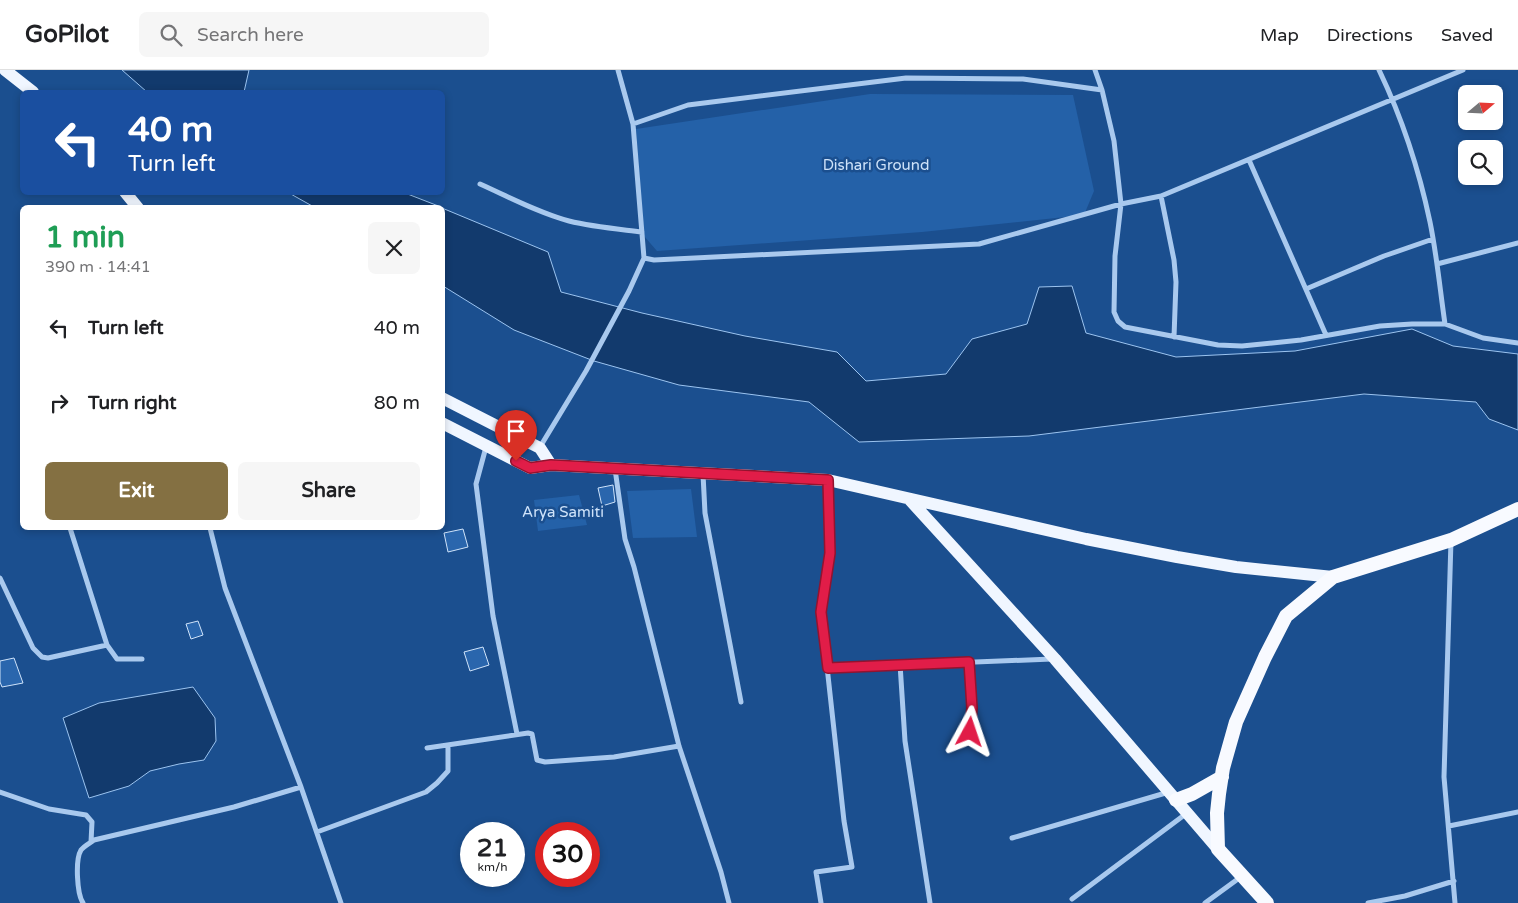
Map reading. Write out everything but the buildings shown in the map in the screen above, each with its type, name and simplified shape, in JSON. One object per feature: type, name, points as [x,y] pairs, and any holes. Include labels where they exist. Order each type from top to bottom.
[{"type":"highway","points":[[1267,903],[1218,849],[1217,813],[1222,777],[1236,722],[1265,657],[1286,616],[1333,577],[1451,540],[1518,509]]},
{"type":"highway","points":[[1173,796],[1192,794],[1222,777]]},
{"type":"main road","points":[[5,70],[30,90]]},
{"type":"main road","points":[[127,195],[136,205]]},
{"type":"main road","points":[[445,400],[540,448],[551,465]]},
{"type":"main road","points":[[445,425],[530,468],[551,465],[828,480],[1086,539],[1177,557],[1236,567],[1333,577]]},
{"type":"main road","points":[[909,499],[1055,658],[1218,849]]},
{"type":"street","points":[[540,448],[586,371],[629,291],[644,258],[633,124],[618,70]]},
{"type":"street","points":[[1096,70],[1114,141],[1120,204],[1114,256],[1114,312],[1118,321],[1125,327],[1218,345],[1242,346],[1380,326],[1445,324],[1483,338],[1518,343]]},
{"type":"street","points":[[1380,70],[1393,100],[1419,174],[1433,239],[1445,324]]},
{"type":"street","points":[[644,258],[654,260],[979,244],[1120,204],[1161,196],[1463,70]]},
{"type":"street","points":[[633,124],[688,105],[906,78],[1023,79],[1102,90]]},
{"type":"street","points":[[1249,160],[1326,335]]},
{"type":"street","points":[[480,184],[550,215],[569,221],[642,232]]},
{"type":"street","points":[[1161,196],[1174,260],[1176,282],[1174,337]]},
{"type":"street","points":[[1306,289],[1384,256],[1433,239]]},
{"type":"street","points":[[1437,264],[1518,243]]},
{"type":"street","points":[[486,447],[476,484],[493,616],[517,734]]},
{"type":"street","points":[[615,468],[625,539],[634,567],[679,746],[721,872],[729,903]]},
{"type":"street","points":[[702,472],[704,513],[741,702]]},
{"type":"street","points":[[821,903],[816,872],[852,867],[844,821],[821,612],[830,553],[828,480]]},
{"type":"street","points":[[71,530],[107,645],[117,659],[142,659]]},
{"type":"street","points":[[210,530],[225,588],[301,787],[341,903]]},
{"type":"street","points":[[1451,540],[1444,776],[1455,903]]},
{"type":"street","points":[[0,578],[33,648],[42,658],[107,645]]},
{"type":"street","points":[[828,668],[1055,658]]},
{"type":"street","points":[[969,662],[972,708],[970,732]]},
{"type":"street","points":[[900,664],[905,741],[930,903]]},
{"type":"street","points":[[427,748],[517,734],[532,734],[537,760],[540,762],[614,757],[679,746]]},
{"type":"street","points":[[317,832],[426,792],[438,783],[448,771],[448,745]]},
{"type":"street","points":[[83,903],[78,892],[78,863],[81,850],[91,842],[234,807],[301,787]]},
{"type":"street","points":[[0,792],[49,809],[86,815],[92,822],[91,842]]},
{"type":"street","points":[[1012,838],[1173,796]]},
{"type":"street","points":[[1072,899],[1187,812]]},
{"type":"street","points":[[1449,826],[1518,812]]},
{"type":"street","points":[[1205,903],[1243,876]]},
{"type":"street","points":[[1368,903],[1405,896],[1454,881]]},
{"type":"green space","name":"Dishari Ground","points":[[870,94],[1073,95],[1094,191],[1084,215],[922,232],[657,251],[644,236],[636,129]]},
{"type":"green space","points":[[691,489],[697,537],[633,538],[627,491]]},
{"type":"green space","name":"Arya Samiti","points":[[579,495],[587,525],[538,531],[534,500]]},
{"type":"shaded area","points":[[122,70],[249,70],[244,90],[145,90]]},
{"type":"shaded area","points":[[293,195],[410,195],[436,205],[310,205]]},
{"type":"shaded area","points":[[445,209],[548,252],[561,292],[642,313],[745,336],[837,352],[866,381],[946,374],[972,339],[1027,324],[1039,287],[1072,286],[1086,333],[1176,357],[1295,351],[1412,329],[1453,346],[1518,354],[1518,430],[1489,419],[1476,402],[1364,394],[1029,436],[859,442],[809,402],[679,385],[594,361],[514,330],[445,287]]},
{"type":"shaded area","points":[[193,687],[215,718],[216,741],[204,760],[150,771],[129,786],[89,798],[63,718],[99,703]]},
{"type":"route","points":[[516,461],[530,468],[551,465],[828,480],[830,553],[821,612],[828,668],[969,662],[972,708],[970,732]]}]
